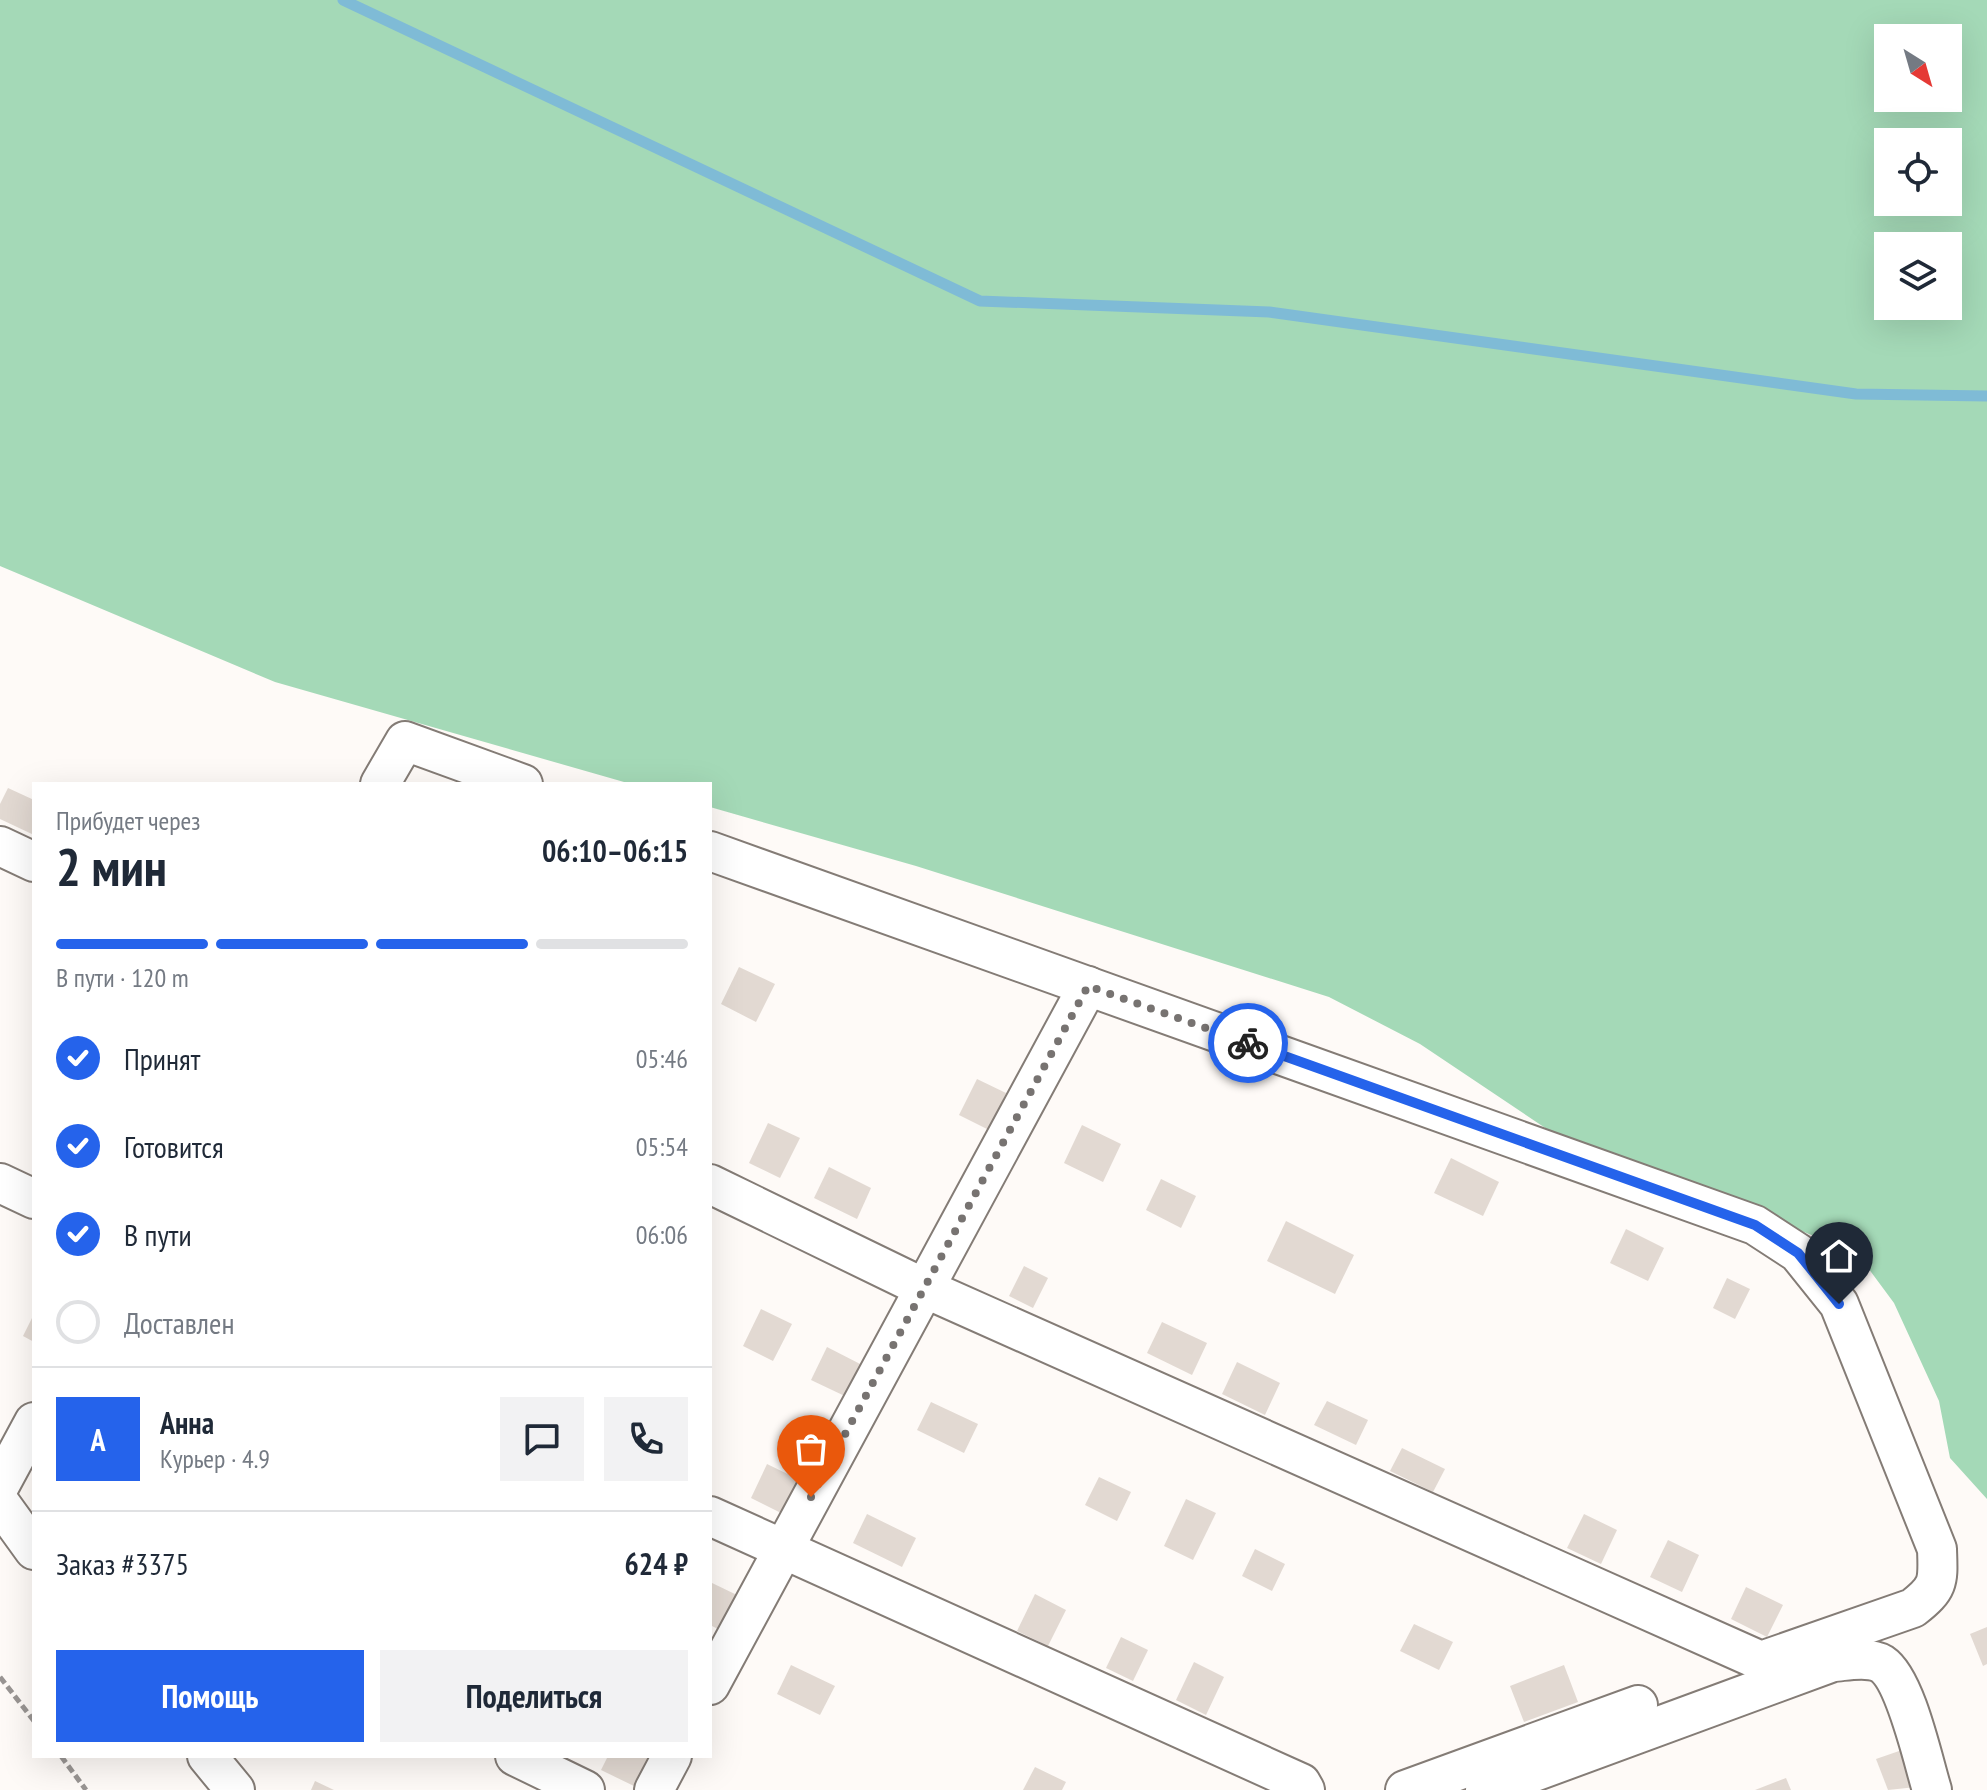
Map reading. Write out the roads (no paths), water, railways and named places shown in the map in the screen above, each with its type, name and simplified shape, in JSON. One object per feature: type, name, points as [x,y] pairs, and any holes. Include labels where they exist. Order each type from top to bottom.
[{"type":"lane","points":[[381,782],[405,741],[518,782]]},
{"type":"lane","points":[[0,846],[32,861]]},
{"type":"lane","points":[[712,852],[1755,1225],[1798,1253],[1839,1304],[1937,1549],[1938,1580],[1933,1592],[1913,1608],[1405,1790]]},
{"type":"lane","points":[[712,1681],[1088,986]]},
{"type":"lane","points":[[0,1183],[32,1198]]},
{"type":"lane","points":[[712,1185],[924,1288],[1761,1661]]},
{"type":"lane","points":[[0,1485],[32,1426]]},
{"type":"lane","points":[[0,1503],[32,1547]]},
{"type":"lane","points":[[712,1517],[1301,1783],[1305,1790]]},
{"type":"lane","points":[[1485,1790],[1833,1662],[1864,1660],[1882,1664],[1898,1685],[1932,1790]]},
{"type":"lane","points":[[209,1758],[235,1790]]},
{"type":"lane","points":[[519,1758],[585,1790]]},
{"type":"lane","points":[[654,1790],[671,1758]]},
{"type":"waterway","points":[[343,0],[980,301],[1269,312],[1856,394],[1987,396]]}]
